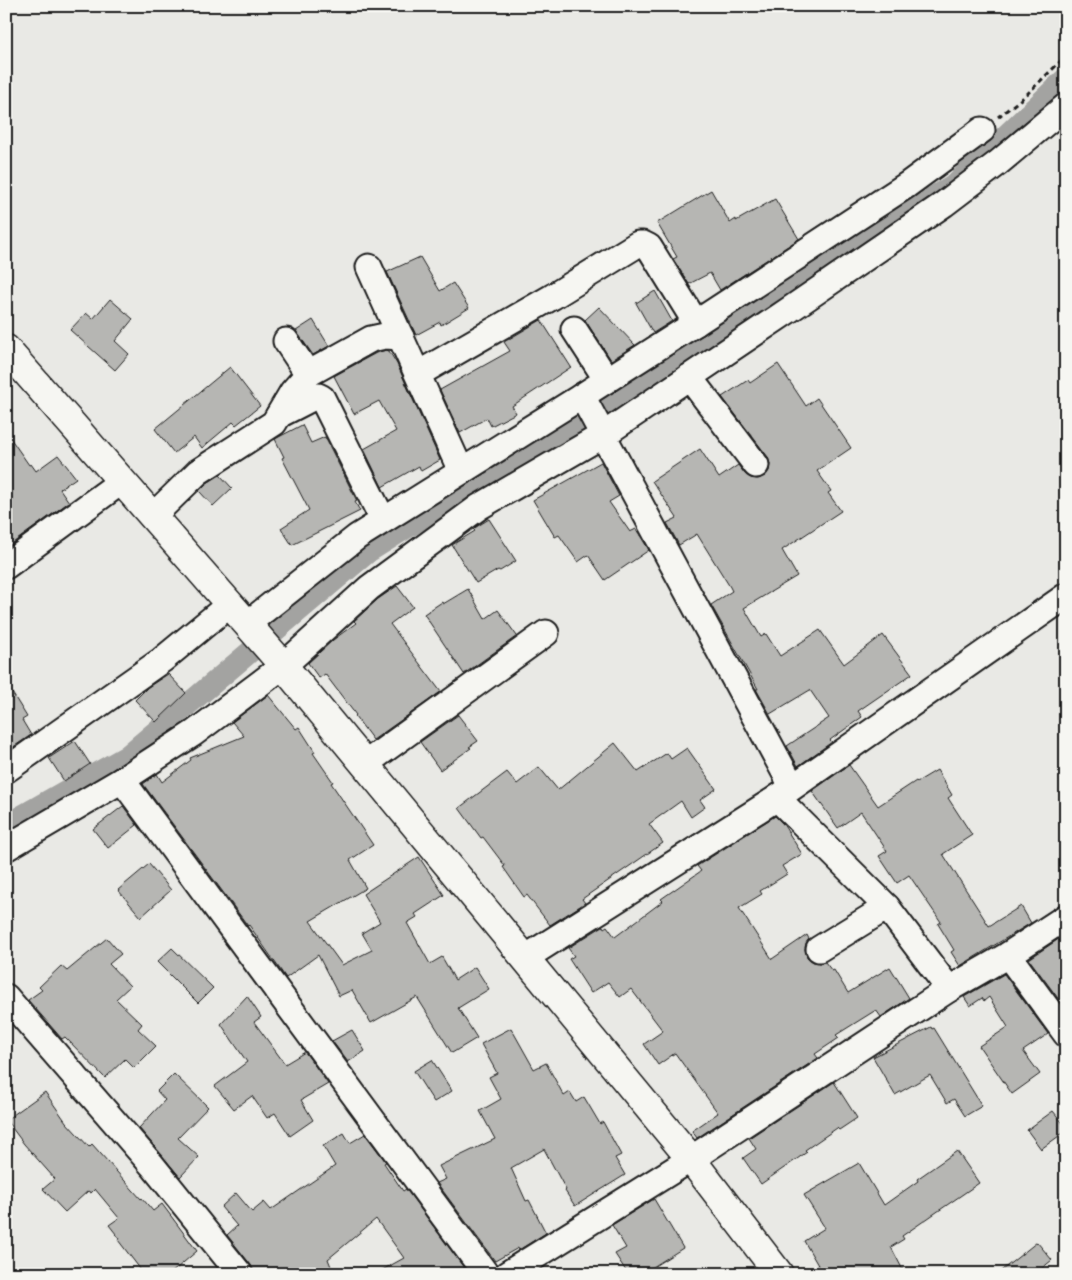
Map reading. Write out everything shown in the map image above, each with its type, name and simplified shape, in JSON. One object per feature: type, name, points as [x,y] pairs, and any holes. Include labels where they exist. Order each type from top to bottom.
[{"type":"street","points":[[6,848],[122,780],[194,733],[369,588],[479,507],[604,435],[944,204],[998,163],[1066,106]]},
{"type":"street","points":[[6,770],[162,660],[243,619],[382,520],[696,323],[908,185],[982,130]]},
{"type":"street","points":[[418,374],[552,297],[638,244],[649,247],[696,323]]},
{"type":"street","points":[[369,267],[462,471]]},
{"type":"street","points":[[574,329],[607,380]]},
{"type":"street","points":[[153,516],[198,472],[274,423],[293,391],[308,374],[372,338],[384,336],[401,337]]},
{"type":"street","points":[[286,341],[308,374]]},
{"type":"street","points":[[6,349],[280,662],[691,1159],[779,1274]]},
{"type":"street","points":[[689,377],[756,465]]},
{"type":"street","points":[[582,396],[604,435],[785,792],[887,907],[949,989]]},
{"type":"street","points":[[279,415],[314,397],[322,398],[382,520]]},
{"type":"street","points":[[6,566],[122,481]]},
{"type":"street","points":[[525,958],[785,792],[1066,596]]},
{"type":"street","points":[[365,764],[546,633]]},
{"type":"street","points":[[122,780],[486,1274]]},
{"type":"street","points":[[819,949],[887,907]]},
{"type":"street","points":[[507,1274],[691,1159],[949,989],[1008,955],[1066,917]]},
{"type":"street","points":[[1008,955],[1066,1034]]},
{"type":"street","points":[[6,997],[152,1165],[240,1274]]},
{"type":"path","points":[[982,130],[1025,96],[1066,56]]},
{"type":"building","points":[[711,190],[730,223],[775,199],[799,239],[720,290],[710,273],[689,284],[673,259],[677,257],[657,223]]},
{"type":"building","points":[[420,257],[440,291],[453,283],[469,308],[441,325],[440,322],[416,335],[387,272]]},
{"type":"building","points":[[655,291],[672,321],[653,333],[636,303]]},
{"type":"building","points":[[110,299],[133,319],[115,341],[129,354],[115,370],[70,330],[86,313],[93,319]]},
{"type":"building","points":[[599,307],[635,345],[611,360],[585,320]]},
{"type":"building","points":[[313,320],[329,346],[313,355],[296,331]]},
{"type":"building","points":[[541,320],[571,367],[512,406],[516,413],[491,426],[487,418],[460,433],[440,390],[510,351],[504,342]]},
{"type":"building","points":[[389,351],[397,364],[440,460],[421,471],[419,466],[382,487],[364,449],[396,431],[379,401],[354,414],[334,376],[376,353]]},
{"type":"building","points":[[778,364],[806,406],[817,398],[851,448],[817,471],[831,491],[828,493],[841,511],[782,550],[797,576],[744,608],[761,637],[766,634],[780,656],[820,630],[844,664],[883,635],[912,674],[858,711],[862,717],[830,740],[832,742],[798,766],[787,746],[829,718],[810,690],[770,714],[711,605],[732,591],[730,587],[697,534],[679,545],[667,523],[677,518],[652,481],[700,449],[719,478],[738,465],[751,478],[758,479],[765,476],[769,471],[768,457],[722,397],[748,380],[750,383]]},
{"type":"building","points":[[230,367],[260,406],[236,425],[233,422],[202,448],[194,437],[174,453],[155,429]]},
{"type":"building","points":[[302,425],[311,443],[325,437],[357,501],[355,502],[360,511],[292,545],[281,528],[309,510],[282,458],[284,457],[275,439]]},
{"type":"building","points":[[6,432],[29,465],[31,464],[36,471],[58,455],[76,478],[60,489],[69,502],[6,548]]},
{"type":"building","points":[[601,462],[619,496],[609,502],[630,532],[636,529],[649,550],[605,580],[588,555],[578,562],[559,535],[555,537],[533,500]]},
{"type":"building","points":[[220,475],[232,488],[213,506],[199,491],[207,483]]},
{"type":"building","points":[[489,519],[516,561],[476,583],[452,545],[475,531],[473,529]]},
{"type":"building","points":[[397,586],[413,607],[390,624],[441,692],[373,740],[325,674],[319,678],[308,663],[333,640],[356,623],[354,621],[378,599]]},
{"type":"building","points":[[468,589],[485,619],[498,610],[517,636],[464,674],[424,614],[442,602],[443,604]]},
{"type":"building","points":[[168,674],[186,693],[156,722],[135,700],[148,687]]},
{"type":"building","points":[[6,683],[27,717],[22,720],[31,735],[6,752]]},
{"type":"building","points":[[268,695],[296,729],[299,727],[315,752],[313,753],[333,782],[331,783],[373,845],[350,860],[366,888],[310,921],[342,965],[372,950],[362,933],[380,922],[363,894],[419,857],[444,895],[415,914],[417,917],[407,923],[430,964],[442,957],[455,980],[475,967],[489,989],[458,1008],[477,1038],[452,1053],[417,997],[371,1023],[352,990],[339,996],[318,955],[286,978],[249,925],[143,784],[157,774],[162,782],[191,760],[190,758],[244,736],[232,722]]},
{"type":"building","points":[[458,715],[478,741],[440,770],[420,742]]},
{"type":"building","points":[[75,741],[90,764],[64,781],[49,758]]},
{"type":"building","points":[[615,743],[638,772],[667,753],[671,759],[687,748],[716,789],[700,800],[705,807],[691,817],[681,801],[649,824],[663,843],[582,899],[585,903],[550,925],[527,895],[524,897],[503,867],[505,866],[459,808],[507,772],[517,784],[539,767],[558,790]]},
{"type":"building","points":[[849,765],[878,806],[916,781],[937,770],[952,795],[948,798],[972,835],[943,854],[989,926],[1021,906],[1031,923],[960,966],[951,952],[954,950],[938,924],[941,922],[909,875],[897,883],[879,856],[887,851],[861,812],[838,828],[812,791]]},
{"type":"building","points":[[123,806],[137,825],[108,848],[93,829]]},
{"type":"building","points":[[775,816],[783,824],[802,854],[782,866],[787,874],[760,891],[762,894],[739,908],[772,959],[807,935],[809,939],[805,949],[807,957],[813,962],[825,962],[832,971],[834,970],[848,993],[890,967],[909,998],[881,1017],[876,1010],[836,1035],[839,1038],[815,1054],[818,1058],[697,1138],[692,1131],[718,1113],[675,1053],[658,1065],[644,1044],[663,1031],[631,989],[620,997],[608,982],[591,993],[569,959],[574,956],[568,948],[603,926],[604,928],[607,926],[615,937],[663,901],[661,899],[701,871],[697,866]]},
{"type":"building","points":[[149,864],[171,890],[141,917],[118,890]]},
{"type":"building","points":[[1066,934],[1066,1009],[1029,959]]},
{"type":"building","points":[[107,938],[121,954],[109,964],[130,986],[116,999],[142,1024],[138,1029],[156,1046],[134,1068],[125,1059],[105,1078],[65,1037],[62,1039],[28,1000],[42,990],[39,987],[61,966],[67,971]]},
{"type":"building","points":[[172,948],[213,988],[198,1003],[157,962]]},
{"type":"building","points":[[1004,974],[1048,1034],[1023,1051],[1040,1074],[1012,1094],[979,1046],[1008,1027],[989,997],[984,1001],[982,998],[970,1006],[964,997]]},
{"type":"building","points":[[247,996],[261,1017],[254,1022],[285,1064],[305,1052],[328,1084],[301,1100],[313,1120],[290,1136],[275,1113],[267,1118],[252,1096],[234,1109],[215,1086],[247,1062],[221,1024]]},
{"type":"building","points":[[931,1027],[932,1029],[934,1028],[982,1106],[965,1116],[954,1099],[947,1103],[930,1075],[895,1095],[873,1057]]},
{"type":"building","points":[[511,1028],[534,1069],[546,1063],[564,1096],[570,1092],[576,1102],[584,1097],[600,1124],[603,1122],[621,1155],[615,1158],[625,1175],[575,1206],[565,1191],[544,1149],[511,1168],[526,1201],[529,1200],[546,1233],[519,1250],[518,1248],[495,1261],[437,1183],[446,1179],[439,1166],[495,1139],[480,1111],[501,1099],[489,1077],[497,1073],[481,1044]]},
{"type":"building","points":[[352,1030],[365,1051],[348,1062],[332,1041]]},
{"type":"building","points":[[432,1060],[452,1091],[434,1102],[414,1071]]},
{"type":"building","points":[[174,1074],[208,1107],[178,1138],[199,1157],[180,1177],[139,1128],[165,1100],[157,1091]]},
{"type":"building","points":[[834,1082],[857,1118],[839,1130],[837,1128],[805,1150],[807,1152],[761,1184],[743,1158],[756,1149],[749,1138]]},
{"type":"building","points":[[45,1092],[66,1122],[89,1147],[92,1144],[153,1211],[162,1204],[197,1251],[170,1274],[144,1274],[109,1225],[119,1218],[95,1189],[91,1193],[88,1191],[65,1212],[43,1189],[55,1179],[6,1120]]},
{"type":"building","points":[[1053,1111],[1066,1127],[1066,1131],[1041,1149],[1027,1130]]},
{"type":"building","points":[[344,1133],[350,1143],[365,1134],[386,1162],[384,1163],[403,1191],[406,1189],[465,1269],[459,1274],[375,1274],[404,1258],[376,1219],[328,1259],[334,1274],[254,1274],[251,1265],[227,1235],[237,1226],[221,1207],[236,1193],[252,1212],[264,1202],[271,1210],[335,1166],[323,1146]]},
{"type":"building","points":[[957,1151],[979,1183],[902,1236],[904,1239],[891,1247],[905,1274],[823,1274],[804,1241],[825,1228],[804,1195],[859,1163],[884,1205]]},
{"type":"building","points":[[654,1199],[683,1248],[642,1274],[628,1274],[615,1254],[626,1248],[612,1225]]},
{"type":"building","points":[[1037,1242],[1052,1260],[1035,1274],[997,1274]]},
{"type":"waterway","points":[[6,825],[127,756],[368,552],[956,183],[1066,78]]}]
